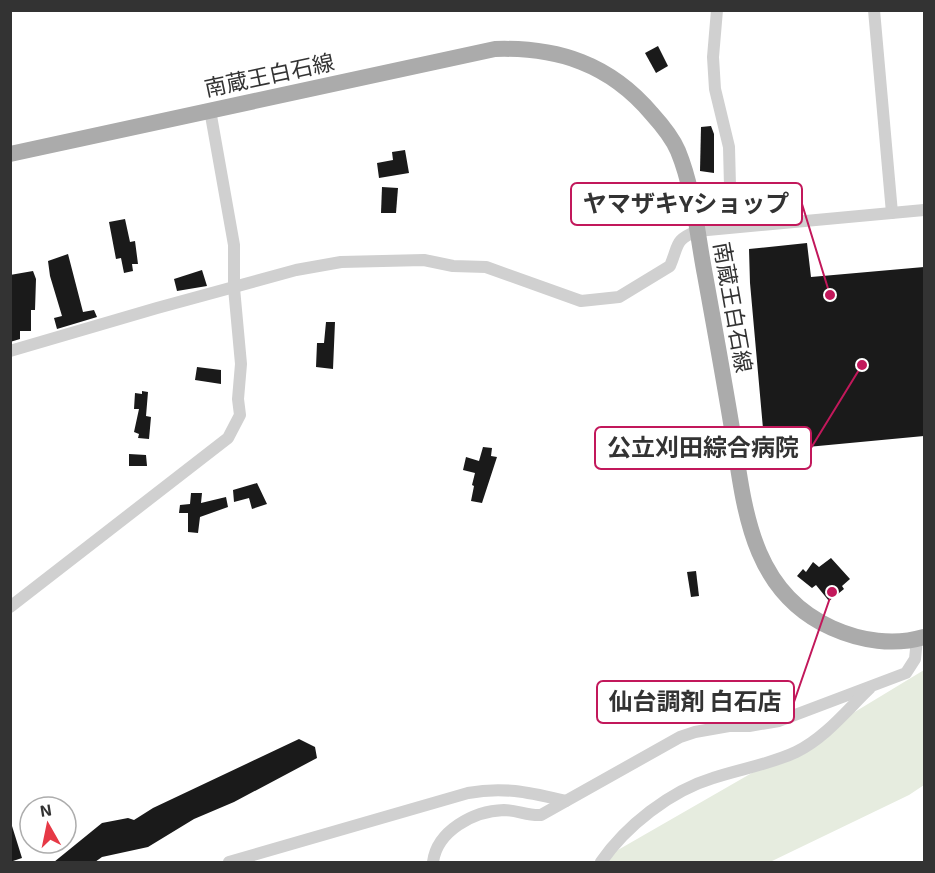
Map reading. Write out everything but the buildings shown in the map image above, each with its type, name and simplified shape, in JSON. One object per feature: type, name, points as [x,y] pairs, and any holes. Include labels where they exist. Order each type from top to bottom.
[{"type":"main road","name":"南蔵王白石線","points":[[10,154],[495,49],[531,49],[567,56],[591,66],[620,83],[647,107],[677,148],[685,170],[741,488],[751,533],[765,568],[794,604],[824,625],[853,636],[875,641],[900,642],[921,638]]},
{"type":"street","points":[[717,10],[713,57],[715,89],[729,147],[731,226]]},
{"type":"street","points":[[874,10],[892,213]]},
{"type":"street","points":[[10,607],[228,438],[240,415],[238,399],[241,364],[234,288],[234,244],[210,110]]},
{"type":"street","points":[[10,351],[296,270],[341,262],[424,260],[453,266],[486,267],[580,301],[619,297],[670,266],[676,246],[683,236],[697,231],[731,226],[924,210]]},
{"type":"street","points":[[433,862],[441,840],[464,822],[481,814],[504,810],[533,816],[541,815],[669,741],[706,729],[779,722],[906,673],[915,659],[921,638]]},
{"type":"street","points":[[601,862],[629,829],[681,791],[711,778],[781,758],[804,748],[822,735],[870,688]]},
{"type":"street","points":[[230,862],[468,793],[489,789],[522,792],[566,801]]},
{"type":"shaded area","points":[[924,670],[924,785],[909,795],[770,862],[597,862],[792,750]]},
{"type":"place","name":"ヤマザキYショップ","points":[[830,295]]},
{"type":"place","name":"公立刈田綜合病院","points":[[862,365]]},
{"type":"place","name":"仙台調剤 白石店","points":[[832,592]]}]
